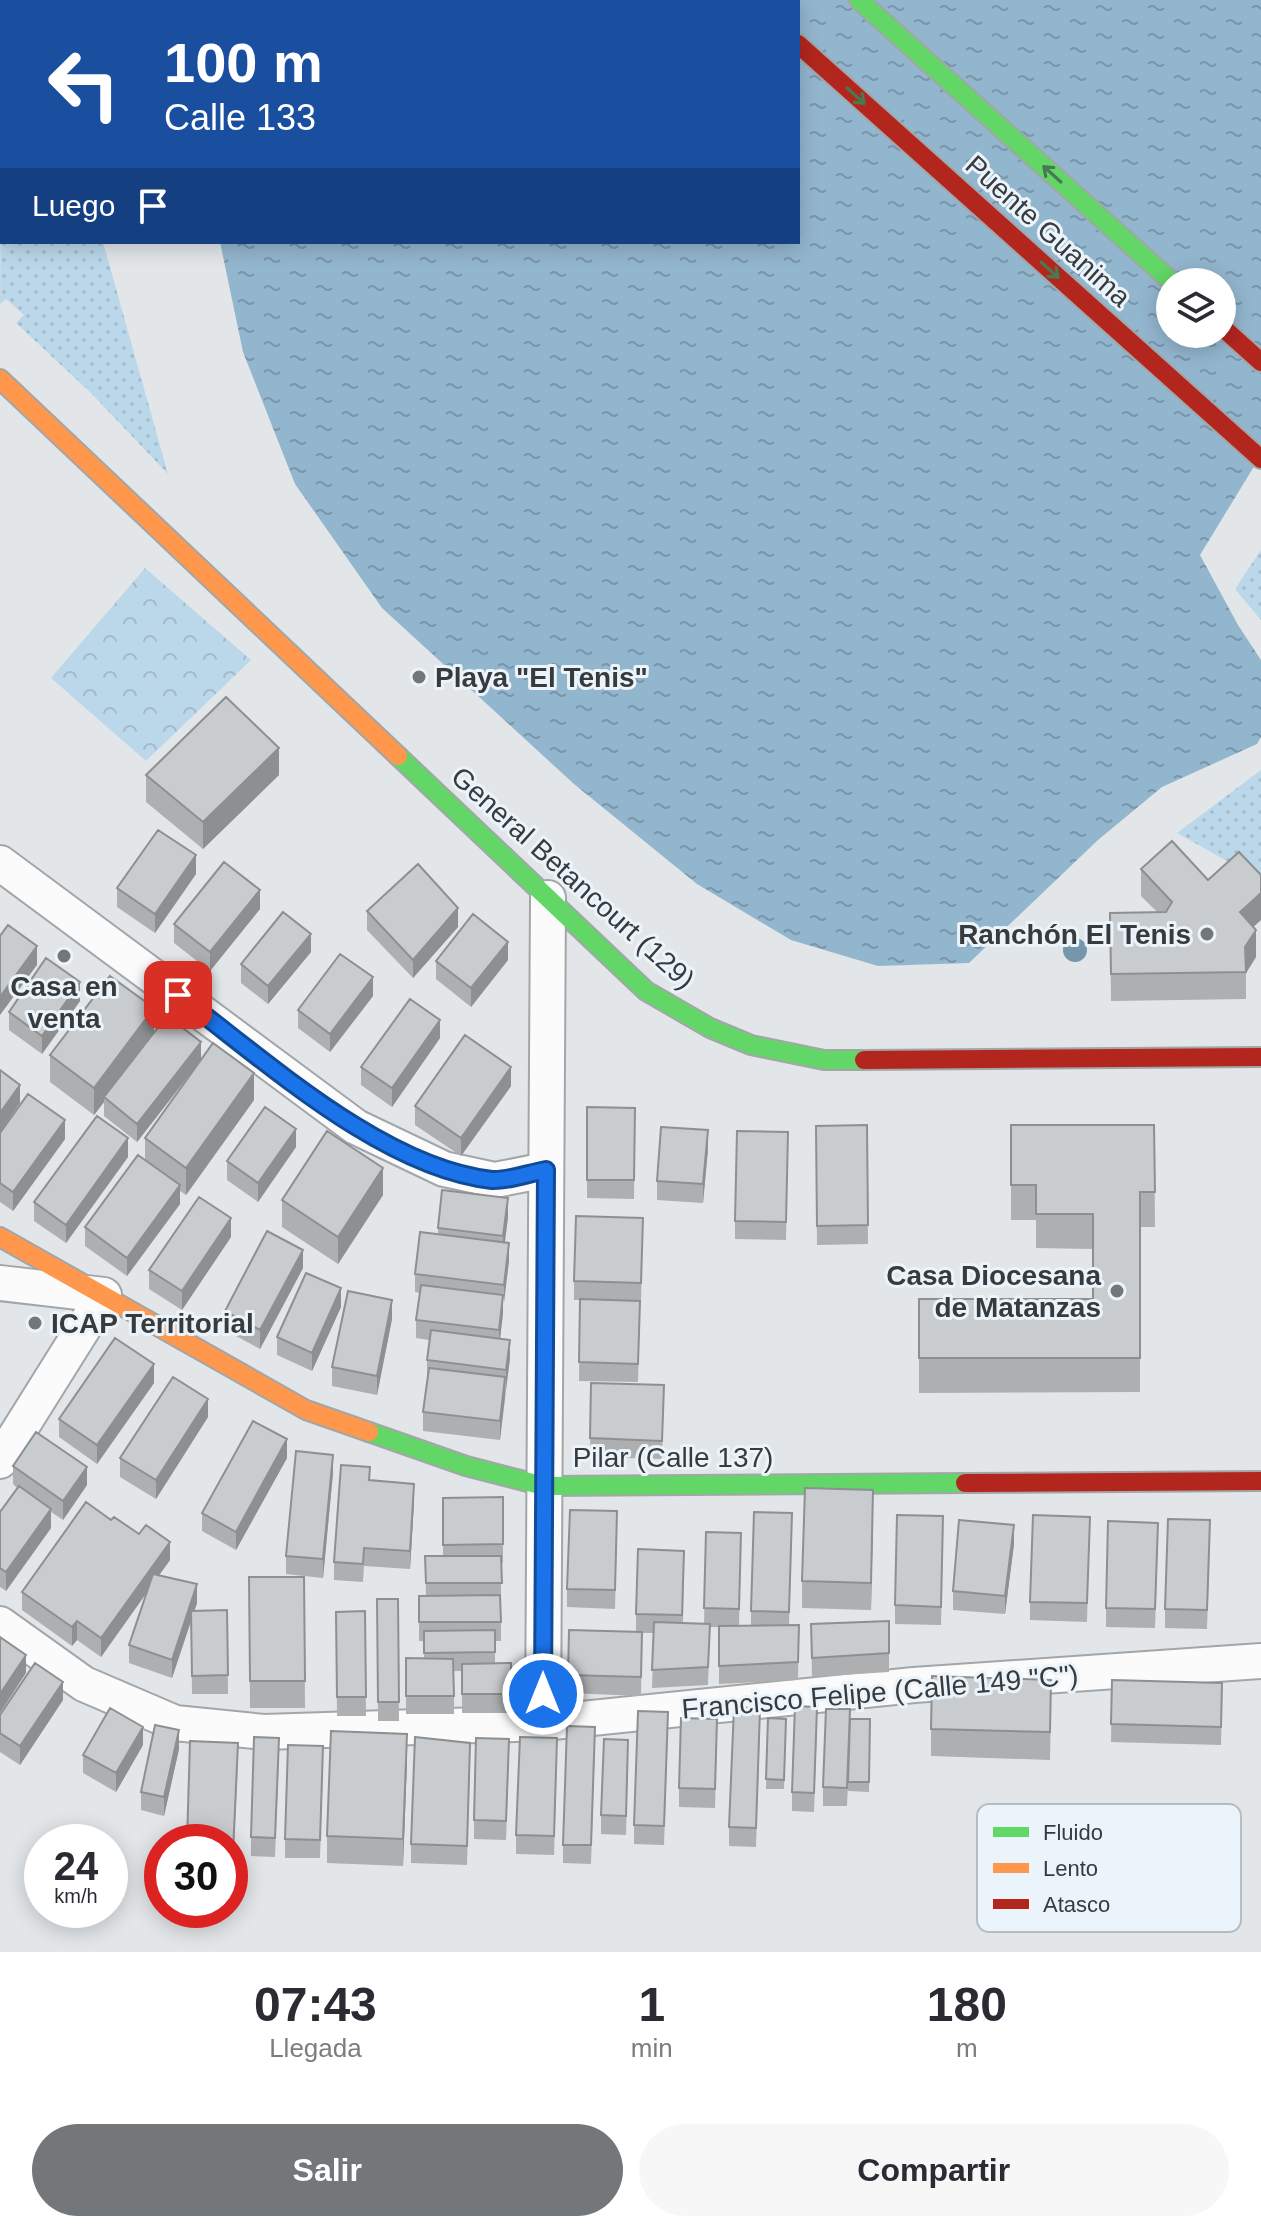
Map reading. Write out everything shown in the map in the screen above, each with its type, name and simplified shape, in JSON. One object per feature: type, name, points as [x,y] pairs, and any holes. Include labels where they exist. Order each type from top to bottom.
[{"type":"main road","name":"Puente Guanima","points":[[859,0],[1156,268]]},
{"type":"main road","name":"Puente Guanima","points":[[800,46],[1261,459]]},
{"type":"main road","points":[[1236,340],[1261,362]]},
{"type":"main road","name":"General Betancourt (129)","points":[[0,379],[646,991],[693,1022],[732,1041],[773,1054],[824,1060],[1261,1057]]},
{"type":"main road","name":"Pilar (Calle 137)","points":[[0,1237],[306,1410],[466,1466],[544,1486],[1261,1481]]},
{"type":"street","points":[[0,863],[356,1127],[444,1169],[495,1180],[546,1170]]},
{"type":"street","points":[[543,1723],[548,898]]},
{"type":"street","points":[[0,1283],[104,1295],[0,1461]]},
{"type":"street","name":"Francisco Felipe (Calle 149 \"C\")","points":[[0,1624],[84,1684],[175,1723],[264,1732],[543,1723],[914,1685],[1261,1661]]},
{"type":"green space","points":[[0,244],[104,244],[168,474],[91,393],[16,323],[24,315],[6,299],[0,304]]},
{"type":"green space","points":[[1261,550],[1261,620],[1235,589]]},
{"type":"green space","points":[[145,568],[251,660],[146,761],[51,678]]},
{"type":"green space","points":[[1261,770],[1261,880],[1177,833]]},
{"type":"water","points":[[800,0],[1261,0],[1261,455],[1200,555],[1261,660],[1261,737],[1257,744],[1162,787],[1098,840],[969,963],[878,966],[791,940],[697,884],[574,784],[382,608],[295,484],[243,352],[220,244],[800,244]]},
{"type":"building","points":[[226,697],[279,748],[203,822],[146,775]]},
{"type":"building","points":[[158,830],[196,855],[155,914],[117,888]]},
{"type":"building","name":"Ranchón El Tenis","points":[[1172,841],[1208,880],[1239,852],[1261,875],[1261,893],[1240,912],[1256,930],[1245,947],[1246,972],[1111,974],[1110,913],[1166,912],[1172,902],[1141,869]]},
{"type":"building","points":[[224,862],[260,890],[210,952],[174,924]]},
{"type":"building","points":[[418,864],[458,908],[413,960],[367,911]]},
{"type":"building","points":[[283,912],[311,934],[268,986],[241,964]]},
{"type":"building","points":[[473,914],[508,942],[471,988],[436,961]]},
{"type":"building","points":[[8,925],[37,946],[0,997],[0,936]]},
{"type":"building","points":[[340,954],[373,977],[330,1034],[298,1010]]},
{"type":"building","points":[[46,958],[80,982],[42,1036],[9,1012]]},
{"type":"building","points":[[110,976],[154,1008],[94,1088],[50,1055]]},
{"type":"building","points":[[410,999],[440,1020],[392,1088],[361,1067]]},
{"type":"building","points":[[167,1016],[201,1042],[137,1124],[104,1097]]},
{"type":"building","points":[[465,1035],[511,1067],[461,1138],[415,1106]]},
{"type":"building","points":[[213,1043],[254,1073],[186,1168],[145,1138]]},
{"type":"building","points":[[0,1070],[20,1085],[0,1113]]},
{"type":"building","points":[[28,1094],[65,1120],[13,1192],[0,1183],[0,1133]]},
{"type":"building","points":[[265,1107],[296,1129],[258,1183],[227,1161]]},
{"type":"building","points":[[587,1107],[635,1108],[634,1180],[587,1180]]},
{"type":"building","points":[[97,1116],[128,1138],[66,1225],[34,1202]]},
{"type":"building","points":[[867,1125],[868,1225],[817,1226],[816,1126]]},
{"type":"building","name":"Casa Diocesana de Matanzas","points":[[1011,1125],[1154,1125],[1155,1192],[1140,1192],[1140,1358],[919,1358],[919,1299],[1093,1299],[1093,1214],[1036,1214],[1036,1185],[1011,1185]]},
{"type":"building","points":[[661,1127],[708,1130],[703,1184],[657,1181]]},
{"type":"building","points":[[327,1131],[383,1168],[338,1237],[282,1200]]},
{"type":"building","points":[[737,1131],[788,1132],[786,1222],[735,1221]]},
{"type":"building","points":[[138,1155],[180,1185],[127,1258],[85,1227]]},
{"type":"building","points":[[442,1190],[508,1198],[503,1236],[438,1228]]},
{"type":"building","points":[[199,1197],[231,1218],[182,1291],[149,1270]]},
{"type":"building","points":[[576,1216],[643,1218],[641,1283],[574,1281]]},
{"type":"building","points":[[267,1231],[303,1250],[260,1330],[225,1311]]},
{"type":"building","points":[[420,1232],[509,1243],[504,1285],[415,1274]]},
{"type":"building","points":[[306,1273],[341,1288],[312,1353],[277,1337]]},
{"type":"building","points":[[421,1285],[503,1295],[499,1330],[416,1320]]},
{"type":"building","points":[[348,1291],[392,1300],[377,1376],[332,1367]]},
{"type":"building","points":[[580,1299],[640,1301],[638,1364],[579,1362]]},
{"type":"building","points":[[431,1330],[510,1340],[506,1370],[427,1360]]},
{"type":"building","points":[[115,1338],[154,1364],[97,1445],[59,1419]]},
{"type":"building","points":[[429,1368],[505,1377],[500,1421],[423,1412]]},
{"type":"building","points":[[173,1377],[208,1399],[156,1480],[120,1458]]},
{"type":"building","points":[[591,1383],[664,1385],[662,1441],[590,1438]]},
{"type":"building","points":[[253,1421],[287,1439],[236,1532],[202,1513]]},
{"type":"building","points":[[36,1432],[87,1467],[63,1501],[13,1466]]},
{"type":"building","points":[[296,1451],[333,1455],[323,1559],[286,1556]]},
{"type":"building","points":[[341,1465],[370,1467],[369,1480],[414,1484],[410,1551],[364,1548],[363,1564],[334,1562]]},
{"type":"building","points":[[19,1486],[51,1509],[6,1572],[0,1568],[0,1512]]},
{"type":"building","points":[[805,1488],[873,1490],[871,1583],[802,1581]]},
{"type":"building","points":[[503,1497],[503,1544],[443,1545],[443,1498]]},
{"type":"building","points":[[86,1502],[111,1520],[114,1517],[139,1534],[146,1525],[170,1542],[101,1638],[77,1621],[72,1627],[22,1592]]},
{"type":"building","points":[[570,1510],[617,1511],[615,1590],[567,1589]]},
{"type":"building","points":[[754,1512],[792,1513],[789,1612],[751,1611]]},
{"type":"building","points":[[897,1515],[943,1516],[941,1607],[895,1605]]},
{"type":"building","points":[[1033,1515],[1090,1517],[1087,1603],[1030,1602]]},
{"type":"building","points":[[1168,1519],[1210,1520],[1207,1610],[1165,1609]]},
{"type":"building","points":[[959,1520],[1014,1525],[1005,1596],[953,1591]]},
{"type":"building","points":[[1108,1521],[1158,1523],[1155,1609],[1106,1608]]},
{"type":"building","points":[[706,1532],[741,1533],[739,1609],[704,1608]]},
{"type":"building","points":[[638,1549],[684,1551],[682,1615],[636,1614]]},
{"type":"building","points":[[425,1556],[501,1556],[502,1583],[426,1583]]},
{"type":"building","points":[[153,1574],[197,1584],[172,1660],[129,1645]]},
{"type":"building","points":[[249,1577],[304,1577],[305,1681],[250,1681]]},
{"type":"building","points":[[500,1595],[501,1622],[419,1622],[419,1596]]},
{"type":"building","points":[[377,1599],[398,1599],[399,1702],[378,1702]]},
{"type":"building","points":[[227,1610],[228,1675],[192,1676],[191,1611]]},
{"type":"building","points":[[365,1611],[366,1697],[337,1697],[336,1612]]},
{"type":"building","points":[[889,1621],[889,1653],[812,1658],[811,1624]]},
{"type":"building","points":[[654,1622],[710,1624],[708,1667],[652,1670]]},
{"type":"building","points":[[799,1625],[798,1662],[719,1666],[719,1626]]},
{"type":"building","points":[[495,1630],[495,1652],[424,1653],[424,1631]]},
{"type":"building","points":[[569,1630],[642,1632],[641,1677],[568,1675]]},
{"type":"building","points":[[0,1637],[26,1655],[0,1694]]},
{"type":"building","points":[[406,1658],[453,1659],[454,1696],[406,1696]]},
{"type":"building","points":[[35,1663],[63,1682],[20,1746],[0,1733],[0,1715]]},
{"type":"building","points":[[511,1663],[511,1694],[462,1694],[462,1664]]},
{"type":"building","points":[[932,1676],[1051,1680],[1050,1732],[931,1729]]},
{"type":"building","points":[[1112,1680],[1222,1683],[1221,1727],[1111,1724]]},
{"type":"building","points":[[795,1706],[817,1707],[814,1793],[792,1792]]},
{"type":"building","points":[[734,1707],[760,1708],[756,1828],[729,1827]]},
{"type":"building","points":[[110,1708],[143,1727],[116,1773],[83,1755]]},
{"type":"building","points":[[826,1709],[850,1709],[847,1788],[823,1787]]},
{"type":"building","points":[[638,1711],[668,1712],[664,1826],[634,1825]]},
{"type":"building","points":[[681,1718],[717,1719],[715,1789],[679,1788]]},
{"type":"building","points":[[768,1718],[786,1719],[784,1780],[766,1779]]},
{"type":"building","points":[[850,1719],[870,1719],[869,1782],[848,1782]]},
{"type":"building","points":[[155,1725],[179,1730],[164,1797],[141,1792]]},
{"type":"building","points":[[567,1726],[595,1727],[591,1845],[563,1845]]},
{"type":"building","points":[[331,1731],[407,1734],[403,1839],[327,1836]]},
{"type":"building","points":[[254,1737],[279,1738],[275,1838],[251,1837]]},
{"type":"building","points":[[415,1737],[470,1743],[467,1846],[411,1844]]},
{"type":"building","points":[[520,1737],[557,1738],[554,1836],[516,1835]]},
{"type":"building","points":[[476,1738],[509,1739],[506,1821],[474,1820]]},
{"type":"building","points":[[604,1739],[628,1740],[626,1816],[601,1815]]},
{"type":"building","points":[[190,1741],[238,1743],[234,1824],[188,1824]]},
{"type":"building","points":[[288,1745],[323,1746],[320,1840],[285,1839]]},
{"type":"traffic: fast","points":[[859,0],[1156,268]]},
{"type":"traffic: fast","points":[[398,756],[646,991],[710,1028],[751,1045],[824,1060],[864,1060]]},
{"type":"traffic: fast","points":[[369,1432],[466,1466],[544,1486],[965,1483]]},
{"type":"traffic: slow","points":[[0,379],[398,756]]},
{"type":"traffic: slow","points":[[0,1237],[306,1410],[369,1432]]},
{"type":"traffic: jam","points":[[800,46],[1261,459]]},
{"type":"traffic: jam","points":[[1236,340],[1261,362]]},
{"type":"traffic: jam","points":[[864,1060],[1261,1057]]},
{"type":"traffic: jam","points":[[965,1483],[1261,1481]]},
{"type":"place","name":"Playa \"El Tenis\"","points":[[419,677]]},
{"type":"place","name":"Ranchón El Tenis","points":[[1207,934]]},
{"type":"place","name":"Casa en venta","points":[[64,956]]},
{"type":"place","name":"Casa Diocesana de Matanzas","points":[[1117,1291]]},
{"type":"place","name":"ICAP Territorial","points":[[35,1323]]},
{"type":"route","points":[[178,995],[356,1127],[444,1169],[495,1180],[546,1170],[543,1694]]}]
